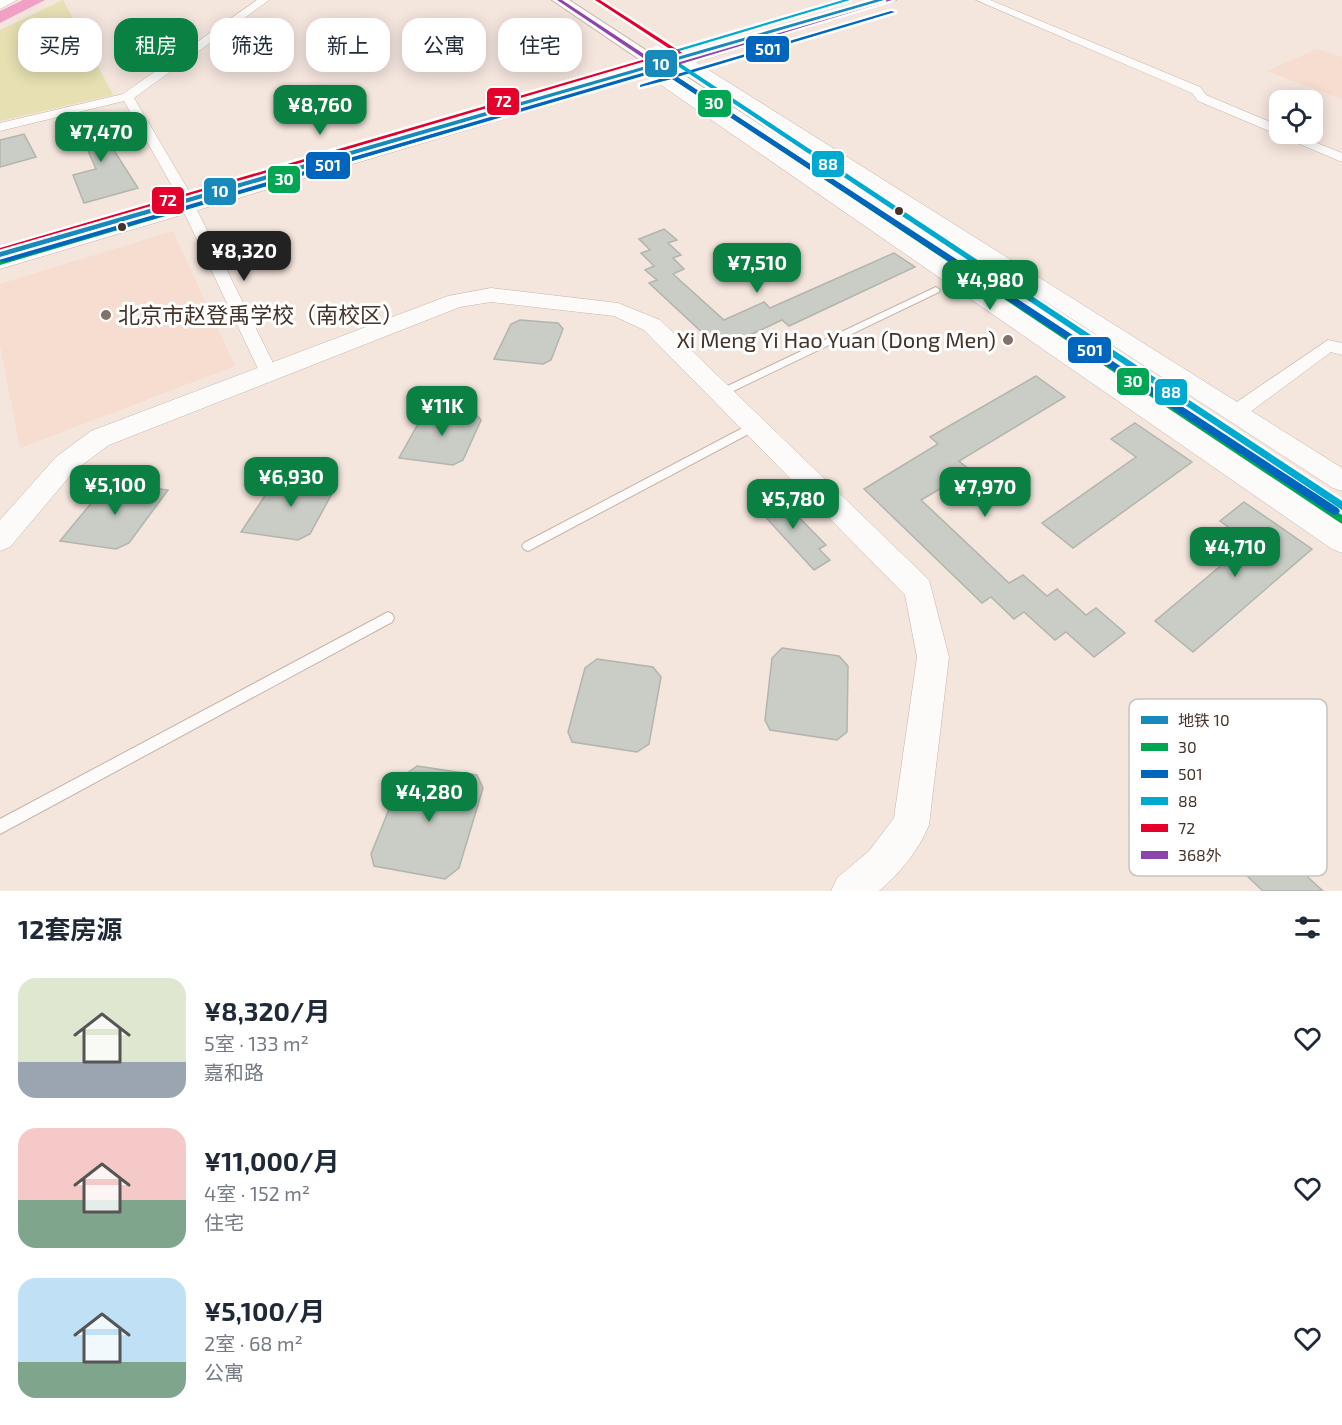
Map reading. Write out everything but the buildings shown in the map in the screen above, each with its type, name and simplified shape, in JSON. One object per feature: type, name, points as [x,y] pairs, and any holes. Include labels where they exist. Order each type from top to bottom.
[{"type":"main road","points":[[559,0],[664,63],[1342,501]]},
{"type":"main road","points":[[575,0],[664,63],[1342,520]]},
{"type":"street","points":[[0,5],[10,0]]},
{"type":"street","points":[[0,128],[128,97],[264,0]]},
{"type":"street","points":[[664,63],[850,0]]},
{"type":"street","points":[[0,248],[185,200],[890,0]]},
{"type":"street","points":[[981,0],[1196,90],[1202,98],[1269,127]]},
{"type":"street","points":[[664,63],[1342,481]]},
{"type":"street","points":[[664,63],[1342,541]]},
{"type":"street","points":[[128,97],[185,200],[269,373]]},
{"type":"street","points":[[1308,144],[1342,158]]},
{"type":"street","points":[[0,263],[185,200]]},
{"type":"street","points":[[0,538],[65,464],[100,438],[456,301],[491,295],[618,310],[652,325],[919,589],[933,657],[911,825],[882,864],[850,891]]},
{"type":"street","points":[[1235,414],[1328,346],[1342,349]]},
{"type":"lane","points":[[721,393],[936,290]]},
{"type":"lane","points":[[528,546],[754,425]]},
{"type":"lane","points":[[0,826],[388,618]]},
{"type":"shaded area","points":[[63,0],[72,18],[25,18]]},
{"type":"shaded area","points":[[18,21],[18,72],[101,72],[113,95],[0,121],[0,30]]},
{"type":"shaded area","points":[[1317,49],[1342,57],[1342,99],[1323,90],[1267,71]]},
{"type":"shaded area","name":"北京市赵登禹学校（南校区）","points":[[173,231],[235,366],[20,448],[0,346],[0,284]]},
{"type":"waterway","points":[[0,18],[36,0]]},
{"type":"metro line","name":"10","points":[[0,255],[881,0]]},
{"type":"transit line","name":"368外","points":[[559,0],[661,68],[890,0]]},
{"type":"transit line","name":"72","points":[[597,0],[681,54]]},
{"type":"transit line","name":"88","points":[[671,52],[848,0]]},
{"type":"transit line","name":"501","points":[[642,86],[893,12]]},
{"type":"transit line","name":"88","points":[[657,50],[1342,506]]},
{"type":"transit line","name":"72","points":[[0,250],[671,52]]},
{"type":"transit line","name":"30","points":[[0,263],[661,68],[1342,520]]},
{"type":"transit line","name":"501","points":[[3,260],[661,69],[1335,511]]},
{"type":"place","name":"北京市赵登禹学校（南校区）","points":[[106,315]]},
{"type":"place","name":"Xi Meng Yi Hao Yuan (Dong Men)","points":[[1008,340]]}]
